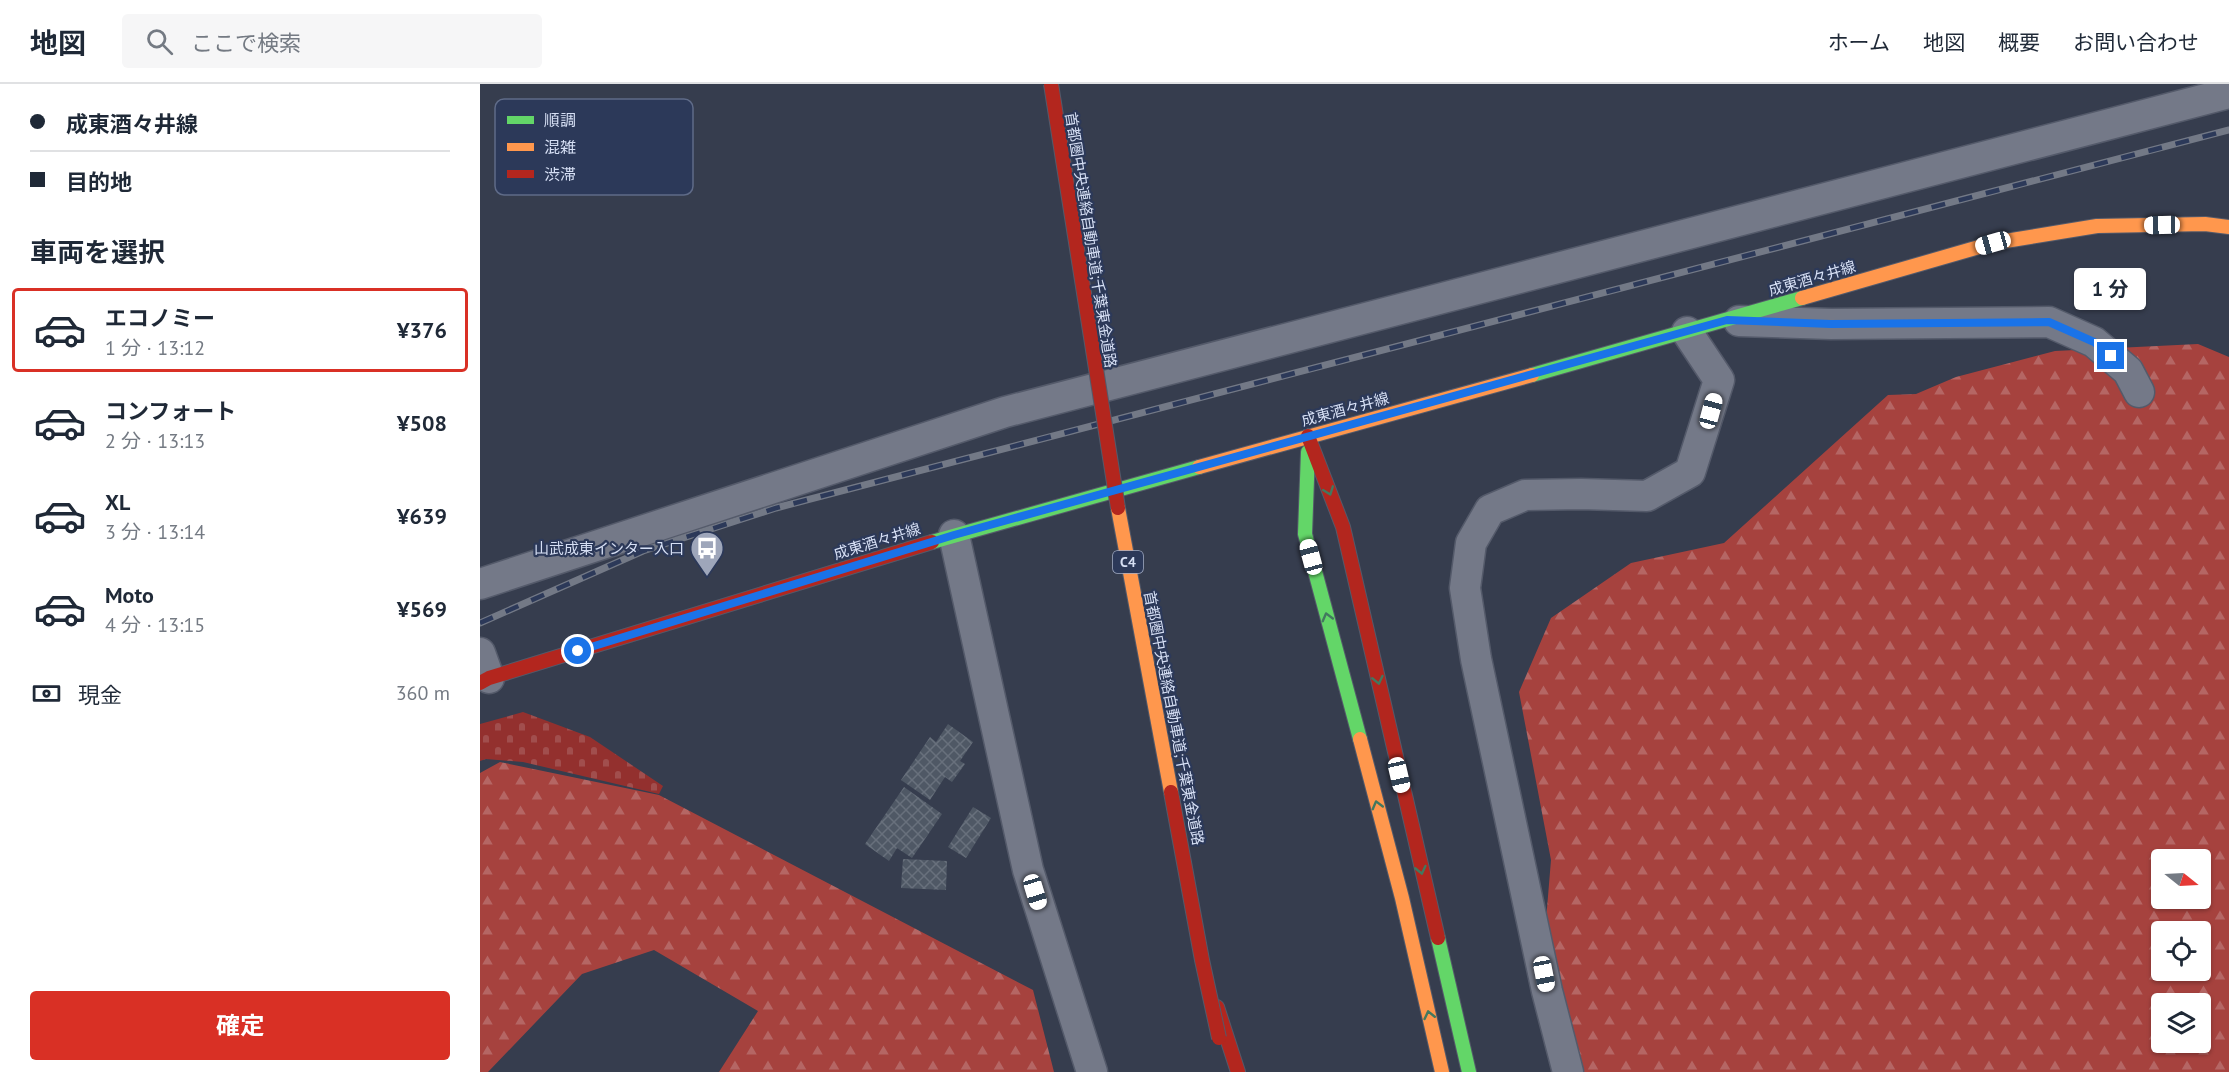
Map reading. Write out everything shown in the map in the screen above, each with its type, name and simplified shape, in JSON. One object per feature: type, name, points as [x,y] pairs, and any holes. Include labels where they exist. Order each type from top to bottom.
[{"type":"main road","name":"首都圏中央連絡自動車道;千葉東金道路","points":[[1051,84],[1108,457],[1202,960],[1223,1037],[1228,1072]]},
{"type":"main road","name":"成東酒々井線","points":[[483,672],[954,535],[1687,332],[1993,243],[2097,226],[2205,224],[2229,227]]},
{"type":"main road","points":[[1308,436],[1305,534],[1402,898],[1442,1072]]},
{"type":"main road","points":[[1308,436],[1343,528],[1469,1072]]},
{"type":"main road","points":[[1223,1037],[1238,1072]]},
{"type":"street","points":[[480,584],[1005,412],[2229,93]]},
{"type":"street","points":[[1727,320],[1831,324],[2049,322],[2094,342],[2128,371],[2139,392]]},
{"type":"street","points":[[1568,1072],[1547,991],[1476,659],[1465,588],[1471,543],[1490,510],[1525,495],[1647,496],[1690,472],[1719,380],[1687,332]]},
{"type":"street","points":[[954,535],[1028,870],[1092,1072]]},
{"type":"green space","points":[[2198,344],[2229,357],[2229,1072],[1582,1072],[1542,969],[1551,860],[1519,692],[1551,618],[1631,563],[1724,543],[1888,395],[1916,394],[1956,377],[2055,351]]},
{"type":"green space","points":[[523,712],[590,737],[663,786],[659,794],[523,762],[486,759],[480,761],[480,724]]},
{"type":"green space","points":[[500,762],[659,795],[1033,990],[1054,1072],[719,1072],[758,1011],[654,950],[582,974],[488,1072],[480,1072],[480,773]]},
{"type":"building","points":[[948,724],[973,742],[960,761],[965,764],[952,782],[945,777],[930,800],[901,780],[930,737],[936,742]]},
{"type":"building","points":[[904,787],[942,814],[912,858],[897,848],[889,861],[865,844]]},
{"type":"building","points":[[973,807],[991,818],[966,858],[948,847]]},
{"type":"building","points":[[903,859],[947,861],[946,890],[901,888]]},
{"type":"railway","points":[[480,623],[643,551],[776,508],[2229,130]]},
{"type":"traffic: fast","points":[[1532,375],[1802,298]]},
{"type":"traffic: fast","points":[[1308,452],[1305,534],[1360,739]]},
{"type":"traffic: fast","points":[[932,542],[1199,467]]},
{"type":"traffic: fast","points":[[1438,938],[1469,1072]]},
{"type":"traffic: slow","points":[[1802,298],[1993,243],[2097,226],[2205,224],[2229,227]]},
{"type":"traffic: slow","points":[[1199,467],[1532,375]]},
{"type":"traffic: slow","points":[[1118,508],[1171,792]]},
{"type":"traffic: slow","points":[[1360,739],[1402,898],[1442,1072]]},
{"type":"traffic: jam","points":[[1051,84],[1118,508]]},
{"type":"traffic: jam","points":[[1308,436],[1343,527],[1438,938]]},
{"type":"traffic: jam","points":[[480,683],[489,678],[932,542]]},
{"type":"traffic: jam","points":[[1171,792],[1219,1038]]},
{"type":"traffic: jam","points":[[1217,1007],[1238,1072]]},
{"type":"place","name":"山武成東インター入口","points":[[707,577]]},
{"type":"route","points":[[578,651],[954,535],[1727,320],[1831,324],[2049,322],[2094,342],[2111,356]]}]
